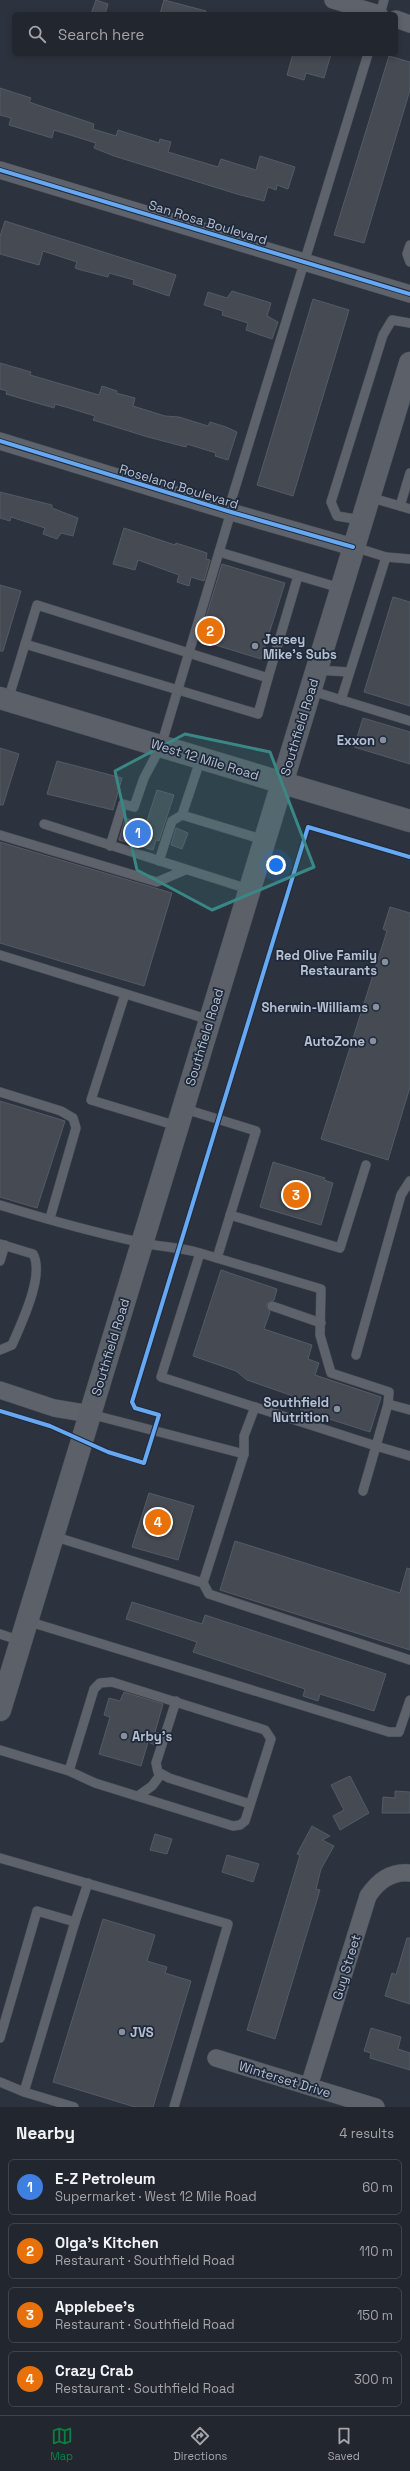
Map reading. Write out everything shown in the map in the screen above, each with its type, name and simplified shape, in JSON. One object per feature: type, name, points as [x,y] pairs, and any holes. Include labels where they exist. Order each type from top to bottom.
[{"type":"main road","name":"Southfield Road","points":[[0,1710],[368,496],[408,374]]},
{"type":"main road","name":"West 12 Mile Road","points":[[4,699],[410,821]]},
{"type":"street","points":[[333,0],[372,12]]},
{"type":"street","points":[[398,20],[410,24]]},
{"type":"street","name":"San Rosa Boulevard","points":[[0,170],[410,294]]},
{"type":"street","name":"Roseland Boulevard","points":[[0,441],[230,512],[353,547]]},
{"type":"street","points":[[0,1390],[54,1408],[90,1414]]},
{"type":"street","name":"Guy Street","points":[[309,2086],[368,1896],[374,1886],[386,1878],[395,1874],[410,1873]]},
{"type":"street","name":"Winterset Drive","points":[[216,2058],[376,2107]]},
{"type":"lane","points":[[380,12],[384,0]]},
{"type":"lane","points":[[110,846],[123,804],[134,807],[144,778],[160,746],[219,552],[304,262],[367,56]]},
{"type":"lane","points":[[410,245],[407,254],[410,262]]},
{"type":"lane","points":[[361,520],[337,516],[331,502],[383,335],[392,320],[410,323]]},
{"type":"lane","points":[[400,506],[410,473]]},
{"type":"lane","points":[[368,496],[410,509]]},
{"type":"lane","points":[[353,547],[386,557],[410,559]]},
{"type":"lane","points":[[219,552],[340,588]]},
{"type":"lane","points":[[341,700],[386,557]]},
{"type":"lane","points":[[25,644],[177,691],[258,714],[298,576]]},
{"type":"lane","points":[[4,699],[25,644],[37,605],[188,654],[268,678]]},
{"type":"lane","points":[[313,680],[349,672]]},
{"type":"lane","points":[[313,680],[341,700],[410,721]]},
{"type":"lane","points":[[159,861],[172,821],[182,815],[201,758]]},
{"type":"lane","points":[[182,815],[264,840]]},
{"type":"lane","points":[[44,824],[248,890]]},
{"type":"lane","points":[[0,835],[157,882],[185,870]]},
{"type":"lane","points":[[0,955],[210,1020]]},
{"type":"lane","points":[[125,994],[91,1100],[256,1131],[217,1258]]},
{"type":"lane","points":[[0,1092],[61,1111],[73,1118],[76,1128],[50,1218]]},
{"type":"lane","points":[[230,1215],[340,1248],[366,1164]]},
{"type":"lane","points":[[356,1354],[401,1194],[410,1181]]},
{"type":"lane","points":[[0,1205],[50,1218],[76,1228],[142,1243],[180,1247],[321,1289],[320,1335],[331,1373],[389,1392],[388,1404],[363,1491]]},
{"type":"lane","points":[[0,1261],[2,1244],[33,1254],[37,1261],[37,1271],[23,1321],[12,1345],[0,1350]]},
{"type":"lane","points":[[200,1253],[161,1377],[410,1456]]},
{"type":"lane","points":[[272,1306],[321,1323]]},
{"type":"lane","points":[[388,1404],[410,1410]]},
{"type":"lane","points":[[203,1583],[244,1454],[244,1436],[255,1407]]},
{"type":"lane","points":[[90,1414],[244,1454]]},
{"type":"lane","points":[[53,1536],[203,1583],[209,1594],[410,1660]]},
{"type":"lane","points":[[0,1634],[24,1631],[389,1732],[399,1732],[410,1700]]},
{"type":"lane","points":[[0,1750],[69,1771],[95,1783],[233,1826],[240,1825],[245,1821],[271,1739],[269,1733],[265,1730],[176,1701],[112,1682],[97,1684],[94,1689],[69,1771]]},
{"type":"lane","points":[[176,1701],[156,1763],[158,1772],[169,1778],[250,1804]]},
{"type":"lane","points":[[138,1796],[152,1786],[161,1774]]},
{"type":"lane","points":[[0,1858],[228,1924],[174,2107]]},
{"type":"lane","points":[[24,2092],[88,1883]]},
{"type":"lane","points":[[0,2038],[37,1911],[75,1922]]},
{"type":"lane","points":[[0,2082],[24,2092],[74,2107]]},
{"type":"highlighted area","points":[[185,734],[270,752],[314,867],[212,910],[137,870],[115,771]]},
{"type":"building","points":[[96,0],[108,4],[106,12],[92,12]]},
{"type":"building","points":[[164,0],[206,11],[206,12],[161,12]]},
{"type":"building","points":[[292,56],[330,56],[324,78],[306,73],[304,80],[287,75]]},
{"type":"building","points":[[389,56],[410,62],[410,90],[364,243],[334,235]]},
{"type":"building","points":[[0,88],[31,98],[29,102],[94,124],[93,129],[116,136],[118,130],[159,143],[160,139],[171,142],[168,152],[218,167],[221,159],[256,170],[260,156],[295,167],[288,189],[277,185],[276,190],[268,187],[264,201],[237,194],[114,156],[94,148],[96,143],[54,130],[52,138],[9,125],[11,118],[0,115]]},
{"type":"building","points":[[5,221],[176,275],[169,296],[133,284],[134,280],[109,273],[108,277],[75,268],[77,262],[43,251],[39,265],[0,254],[0,236]]},
{"type":"building","points":[[232,291],[271,303],[267,316],[278,322],[272,339],[246,330],[248,323],[222,315],[223,311],[204,305],[208,292],[227,298]]},
{"type":"building","points":[[313,299],[349,310],[293,496],[257,485]]},
{"type":"building","points":[[0,363],[31,372],[30,375],[99,395],[102,386],[117,391],[116,393],[135,398],[133,406],[165,416],[179,417],[208,426],[210,422],[226,427],[237,432],[228,460],[215,456],[216,453],[187,444],[186,447],[93,420],[95,416],[69,408],[55,404],[54,408],[6,394],[7,391],[0,389]]},
{"type":"building","points":[[0,492],[52,505],[52,508],[78,518],[73,536],[61,533],[57,539],[43,534],[45,528],[11,517],[10,521],[0,518]]},
{"type":"building","points":[[124,528],[175,545],[176,543],[207,553],[206,559],[210,560],[204,581],[191,577],[189,586],[177,582],[179,575],[138,560],[135,570],[113,564]]},
{"type":"building","points":[[222,564],[285,583],[261,659],[199,640]]},
{"type":"building","points":[[0,585],[21,591],[3,651],[0,651]]},
{"type":"building","points":[[393,597],[410,602],[410,706],[364,692]]},
{"type":"building","points":[[363,718],[410,732],[410,764],[354,747]]},
{"type":"building","points":[[0,748],[19,754],[3,805],[0,805]]},
{"type":"building","points":[[57,761],[122,778],[113,810],[47,794]]},
{"type":"building","points":[[157,790],[174,795],[159,841],[156,840],[153,850],[119,840],[125,818],[146,824]]},
{"type":"building","points":[[176,828],[188,833],[182,849],[171,845]]},
{"type":"building","points":[[0,842],[172,893],[144,986],[0,943]]},
{"type":"building","points":[[390,907],[410,913],[410,1087],[388,1160],[321,1139],[387,931],[383,929]]},
{"type":"building","points":[[0,1101],[65,1121],[37,1208],[0,1197]]},
{"type":"building","points":[[273,1162],[325,1178],[324,1180],[333,1183],[321,1225],[260,1207]]},
{"type":"building","points":[[221,1270],[277,1289],[274,1300],[266,1304],[270,1312],[264,1329],[312,1345],[308,1359],[319,1363],[315,1375],[381,1397],[370,1432],[301,1410],[293,1396],[247,1380],[236,1371],[193,1356]]},
{"type":"building","points":[[149,1493],[194,1506],[178,1560],[132,1547]]},
{"type":"building","points":[[235,1541],[400,1593],[407,1568],[410,1569],[410,1650],[220,1590]]},
{"type":"building","points":[[132,1602],[202,1624],[205,1615],[386,1674],[374,1711],[320,1694],[318,1701],[303,1696],[305,1689],[193,1652],[197,1642],[126,1619]]},
{"type":"building","points":[[124,1692],[163,1704],[155,1732],[159,1733],[155,1745],[148,1742],[141,1766],[99,1754],[110,1717],[104,1715],[109,1698],[120,1701]]},
{"type":"building","points":[[350,1776],[369,1813],[340,1830],[333,1816],[344,1810],[331,1785]]},
{"type":"building","points":[[395,1791],[410,1792],[410,1813],[382,1813],[383,1797],[395,1798]]},
{"type":"building","points":[[312,1826],[330,1836],[322,1840],[334,1846],[321,1869],[316,1889],[320,1890],[275,2039],[247,2030],[300,1855],[297,1854]]},
{"type":"building","points":[[155,1834],[172,1839],[167,1854],[150,1850]]},
{"type":"building","points":[[227,1855],[259,1864],[253,1882],[222,1872]]},
{"type":"building","name":"JVS","points":[[103,1919],[155,1935],[147,1961],[167,1967],[165,1973],[191,1981],[153,2107],[135,2107],[53,2082]]},
{"type":"building","points":[[407,1938],[410,1938],[410,2004],[385,1996],[392,1973],[396,1975]]},
{"type":"building","points":[[371,2028],[401,2037],[398,2049],[410,2053],[410,2070],[370,2058],[371,2053],[364,2051]]},
{"type":"cycle path","points":[[0,170],[410,294]]},
{"type":"cycle path","points":[[0,441],[231,512],[353,547]]},
{"type":"cycle path","points":[[0,1411],[50,1426],[108,1452],[144,1463],[159,1415],[135,1408],[132,1402],[308,827],[410,857]]},
{"type":"place","name":"Olga's Kitchen","points":[[210,631]]},
{"type":"place","name":"Jersey Mike's Subs","points":[[255,646]]},
{"type":"place","name":"Exxon","points":[[383,740]]},
{"type":"place","name":"E-Z Petroleum","points":[[138,833]]},
{"type":"place","name":"Red Olive Family Restaurants","points":[[385,962]]},
{"type":"place","name":"Sherwin-Williams","points":[[376,1007]]},
{"type":"place","name":"AutoZone","points":[[373,1041]]},
{"type":"place","name":"Applebee's","points":[[296,1195]]},
{"type":"place","name":"Southfield Nutrition","points":[[337,1409]]},
{"type":"place","name":"Crazy Crab","points":[[158,1522]]},
{"type":"place","name":"Arby's","points":[[124,1736]]},
{"type":"place","name":"JVS","points":[[122,2032]]}]
